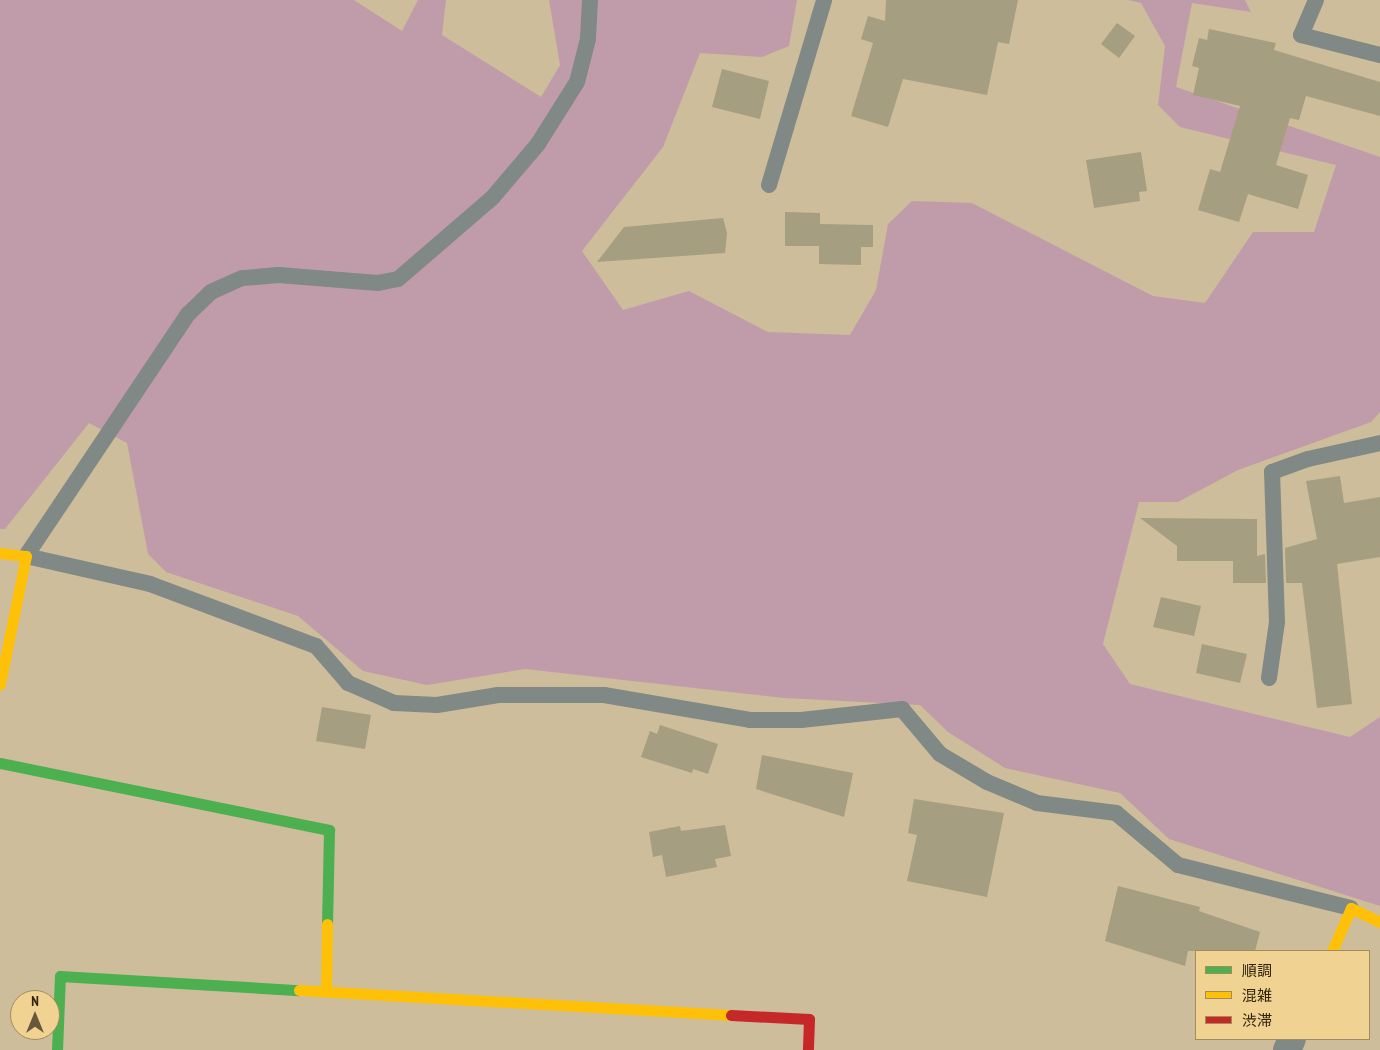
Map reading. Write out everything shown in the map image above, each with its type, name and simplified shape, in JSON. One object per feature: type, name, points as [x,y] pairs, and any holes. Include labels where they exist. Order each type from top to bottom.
[{"type":"street","points":[[0,554],[26,556],[0,684]]},
{"type":"street","points":[[0,763],[329,830],[326,989]]},
{"type":"street","points":[[1332,950],[1351,908],[1380,922]]},
{"type":"street","points":[[57,1050],[60,976],[326,989],[809,1020],[808,1050]]},
{"type":"lane","points":[[590,0],[588,39],[577,82],[538,144],[492,198],[398,279],[378,283],[278,275],[242,278],[211,292],[188,314],[26,556],[150,584],[316,646],[348,683],[394,703],[437,705],[498,695],[604,695],[750,720],[801,720],[902,709],[940,754],[988,782],[1037,803],[1116,813],[1178,865],[1351,908]]},
{"type":"lane","points":[[768,185],[824,0]]},
{"type":"lane","points":[[1316,0],[1301,35],[1380,56]]},
{"type":"lane","points":[[1269,678],[1278,622],[1272,472],[1308,459],[1380,444]]},
{"type":"shaded area","points":[[0,0],[354,0],[402,31],[418,0],[446,0],[442,35],[541,97],[560,65],[549,0],[797,0],[789,46],[762,57],[700,53],[663,147],[582,251],[623,310],[689,291],[768,332],[850,335],[876,290],[888,224],[912,201],[972,203],[1153,296],[1205,303],[1253,232],[1314,232],[1336,165],[1180,127],[1158,105],[1165,46],[1141,3],[1128,0],[1245,0],[1251,12],[1192,3],[1176,87],[1380,157],[1380,412],[1371,422],[1238,470],[1178,502],[1139,502],[1103,644],[1130,684],[1350,737],[1380,717],[1380,906],[1169,839],[1120,793],[1005,768],[948,732],[920,705],[784,698],[525,669],[427,685],[363,671],[298,616],[166,572],[148,554],[127,443],[89,423],[5,529],[0,529]]},
{"type":"building","points":[[886,0],[1018,0],[1009,44],[998,42],[987,95],[903,79],[888,127],[851,116],[873,43],[861,39],[868,16],[885,21]]},
{"type":"building","points":[[1117,23],[1135,36],[1119,58],[1101,44]]},
{"type":"building","points":[[1209,29],[1276,43],[1274,50],[1380,82],[1380,116],[1306,96],[1299,120],[1290,118],[1276,165],[1308,175],[1298,209],[1248,194],[1239,222],[1198,210],[1210,169],[1220,172],[1240,106],[1193,95],[1199,68],[1192,66],[1199,38],[1207,40]]},
{"type":"building","points":[[722,69],[769,81],[760,119],[712,107]]},
{"type":"building","points":[[1141,152],[1147,191],[1139,192],[1140,201],[1094,208],[1086,160]]},
{"type":"building","points":[[785,212],[820,213],[820,224],[873,225],[873,247],[861,247],[861,265],[819,264],[819,246],[785,246]]},
{"type":"building","points":[[723,218],[727,233],[725,253],[597,262],[624,227]]},
{"type":"building","points":[[1340,476],[1344,503],[1380,497],[1380,557],[1337,564],[1352,704],[1317,708],[1302,583],[1286,583],[1285,548],[1317,539],[1306,481]]},
{"type":"building","points":[[1140,518],[1257,519],[1257,556],[1265,554],[1266,583],[1233,583],[1233,561],[1177,561],[1177,546]]},
{"type":"building","points":[[1161,597],[1201,606],[1194,636],[1153,627]]},
{"type":"building","points":[[1202,644],[1247,654],[1240,683],[1196,673]]},
{"type":"building","points":[[322,707],[371,715],[365,749],[316,741]]},
{"type":"building","points":[[660,725],[718,744],[708,774],[693,769],[692,773],[641,757],[650,731],[657,734]]},
{"type":"building","points":[[762,755],[853,773],[844,817],[756,789]]},
{"type":"building","points":[[914,799],[1004,813],[987,897],[907,881],[917,835],[908,833]]},
{"type":"building","points":[[725,825],[731,856],[715,859],[717,867],[666,877],[662,855],[653,857],[649,832],[680,826],[681,831]]},
{"type":"building","points":[[1118,886],[1200,907],[1199,911],[1260,932],[1255,950],[1188,951],[1185,966],[1105,941]]},
{"type":"traffic: fast","points":[[0,763],[329,830],[327,924]]},
{"type":"traffic: fast","points":[[57,1050],[60,976],[299,990]]},
{"type":"traffic: slow","points":[[0,553],[26,556],[0,684]]},
{"type":"traffic: slow","points":[[1332,950],[1351,908],[1380,922]]},
{"type":"traffic: slow","points":[[326,989],[327,924]]},
{"type":"traffic: slow","points":[[299,990],[731,1015]]},
{"type":"traffic: jam","points":[[731,1015],[809,1019],[808,1050]]}]
